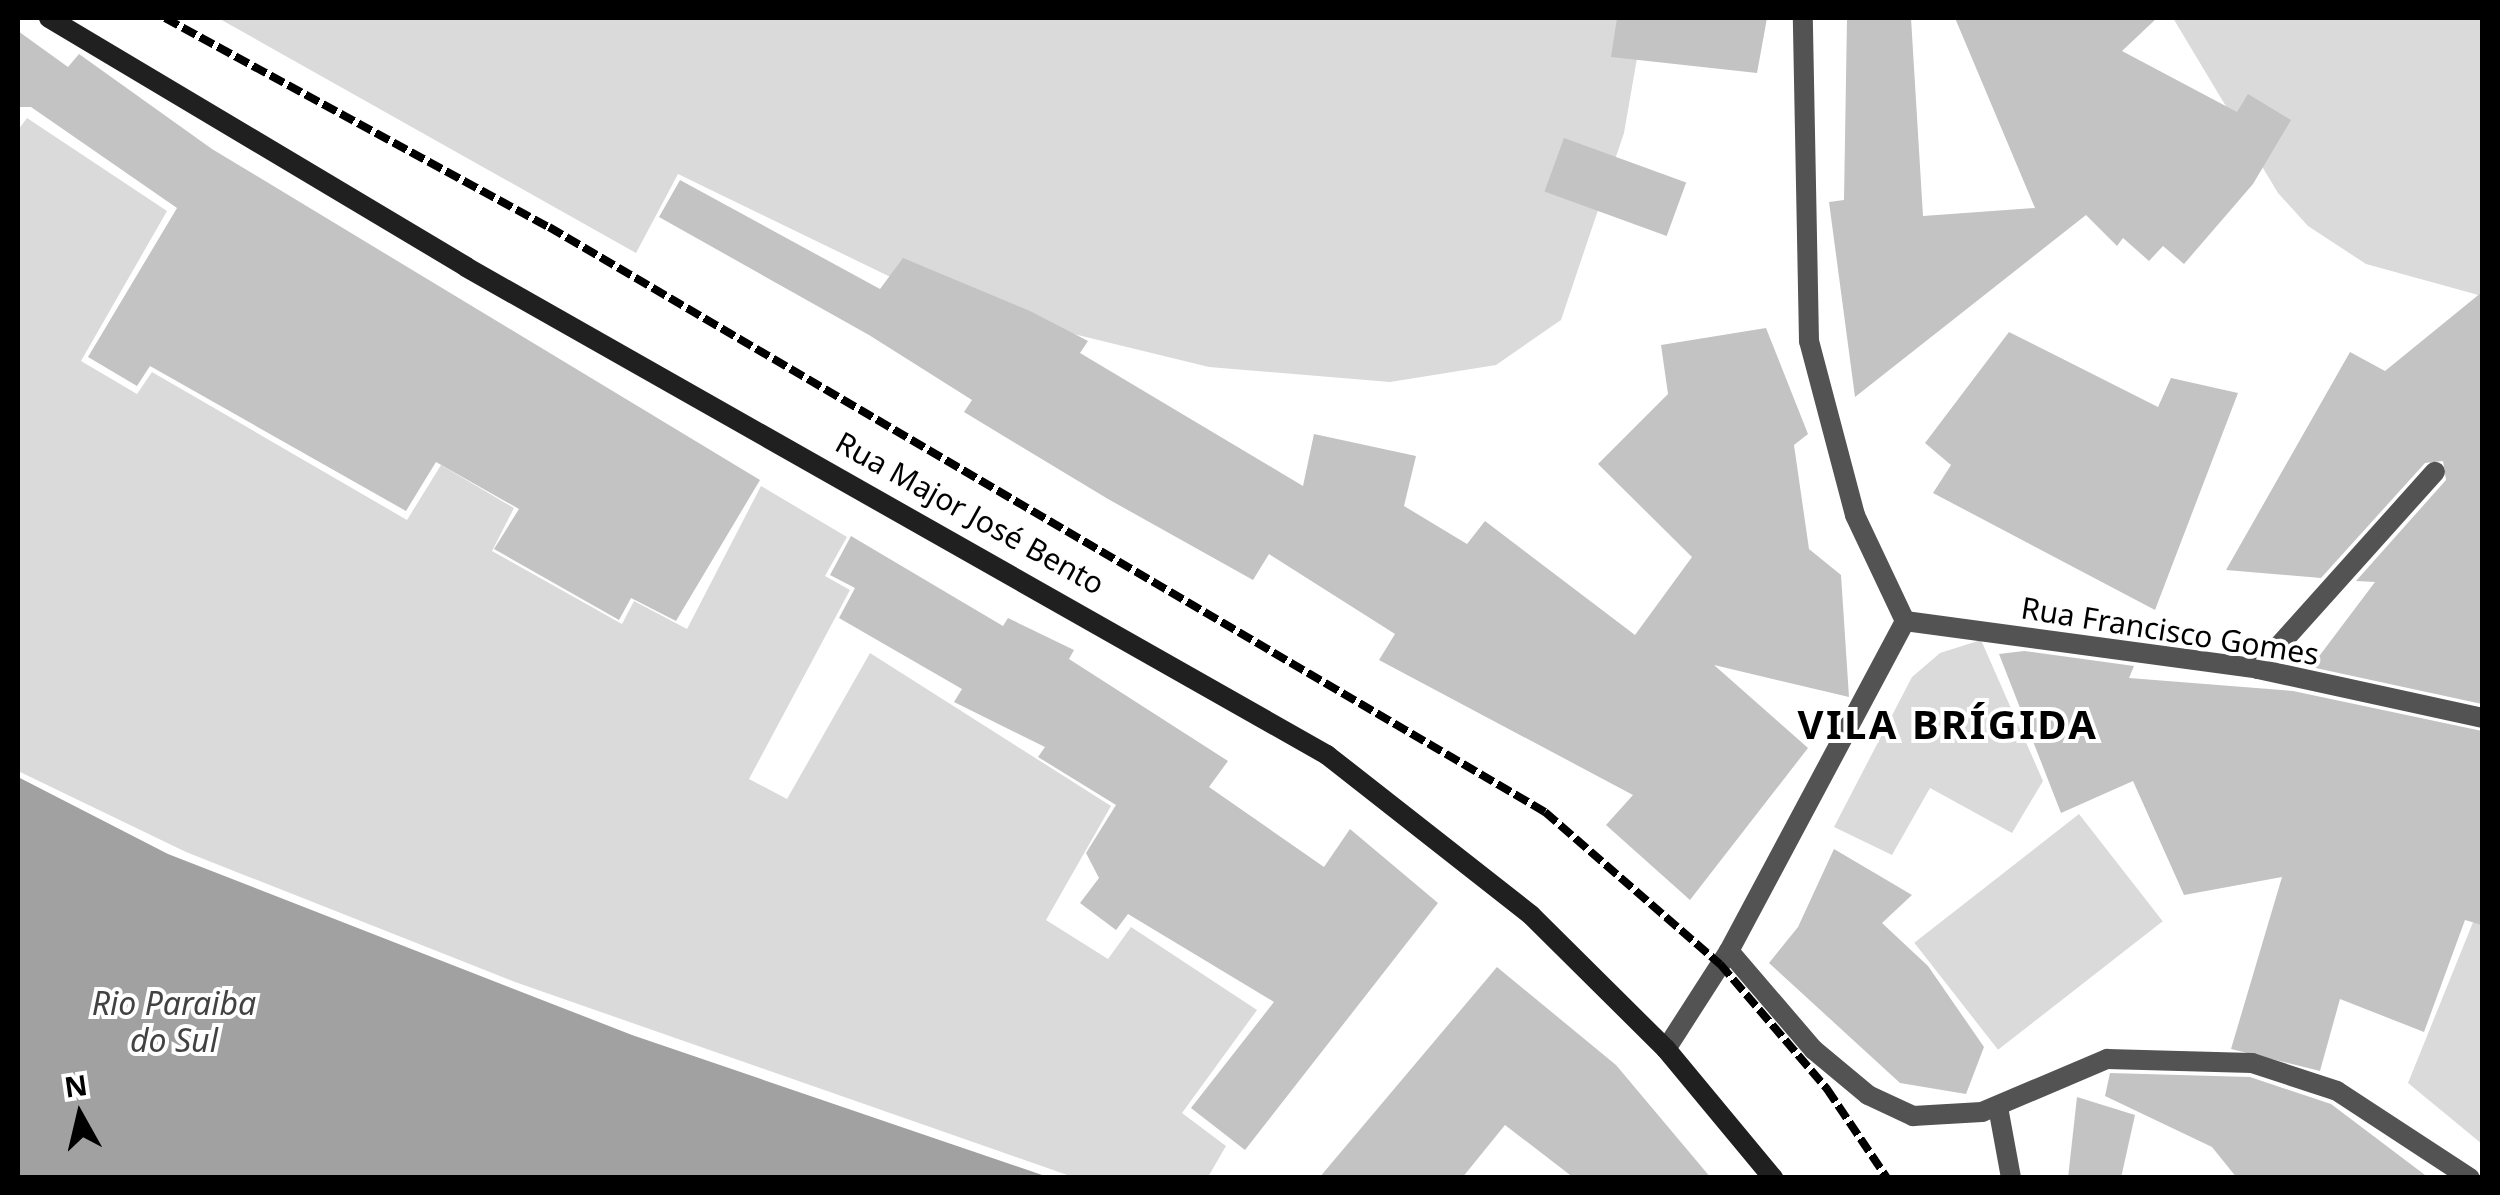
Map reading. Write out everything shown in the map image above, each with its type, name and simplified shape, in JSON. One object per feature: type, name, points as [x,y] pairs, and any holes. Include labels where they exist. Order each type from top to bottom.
[{"type":"street","name":"Rua Major José Bento","points":[[49,18],[415,238],[1327,754],[1437,833],[1666,1049],[1773,1178]]},
{"type":"street","points":[[1666,1049],[1728,952],[1906,621],[1855,514],[1809,341],[1803,18]]},
{"type":"street","points":[[2258,669],[2435,472]]},
{"type":"street","name":"Rua Francisco Gomes","points":[[1906,621],[2258,669],[2482,718]]},
{"type":"street","points":[[1728,952],[1814,1050],[1868,1095],[1933,1119],[1998,1108],[2058,1073],[2107,1058],[2252,1063],[2336,1090],[2470,1178]]},
{"type":"street","points":[[1998,1108],[2011,1178]]},
{"type":"shaded area","points":[[218,18],[1644,18],[1624,133],[1561,320],[1496,365],[1390,382],[1209,367],[942,302],[678,174],[636,253]]},
{"type":"shaded area","points":[[2173,18],[2482,18],[2482,296],[2366,264],[2308,226],[2278,193]]},
{"type":"shaded area","points":[[27,118],[167,211],[81,361],[137,394],[152,372],[407,520],[441,465],[514,508],[492,551],[622,624],[634,601],[687,629],[761,486],[847,537],[825,576],[850,590],[749,779],[787,799],[870,653],[1111,806],[1046,920],[1108,959],[1131,927],[1257,1010],[1182,1113],[1226,1146],[1208,1177],[1073,1177],[515,982],[186,852],[18,771],[18,130]]},
{"type":"shaded area","points":[[1981,640],[2043,781],[2012,833],[1930,788],[1892,855],[1834,827],[1912,677],[1940,653]]},
{"type":"shaded area","points":[[2079,814],[2163,921],[1998,1050],[1914,943]]},
{"type":"shaded area","points":[[2482,900],[2482,1144],[2408,1083]]},
{"type":"water","name":"Rio Paraiba do Sul","points":[[18,777],[168,854],[632,1035],[1048,1177],[18,1177]]},
{"type":"building","points":[[1617,18],[1767,18],[1757,73],[1611,57]]},
{"type":"building","points":[[1847,18],[1911,18],[1923,216],[2035,208],[1955,18],[2157,18],[2122,51],[2237,112],[2248,94],[2291,120],[2253,184],[2184,264],[2163,246],[2149,261],[2123,238],[2117,246],[2086,215],[1855,397],[1829,202],[1844,200]]},
{"type":"building","points":[[18,31],[68,67],[79,54],[212,149],[760,480],[676,621],[631,598],[619,620],[494,549],[519,509],[436,462],[406,511],[150,366],[137,386],[88,357],[177,208],[31,107],[18,107]]},
{"type":"building","points":[[1564,138],[1686,182],[1667,236],[1545,192]]},
{"type":"building","points":[[680,180],[880,289],[903,258],[1030,311],[1088,341],[1080,353],[1303,486],[1314,434],[1416,456],[1404,506],[1467,544],[1485,521],[1635,635],[1692,557],[1598,464],[1668,394],[1661,345],[1766,328],[1808,434],[1794,445],[1809,549],[1841,575],[1849,697],[1714,665],[1808,748],[1690,900],[1606,825],[1633,795],[1379,660],[1395,634],[1269,554],[1253,580],[964,412],[972,400],[869,335],[659,217]]},
{"type":"building","points":[[2482,292],[2482,704],[2311,667],[2375,582],[2356,581],[2446,480],[2443,461],[2425,463],[2321,578],[2226,570],[2350,352],[2385,371]]},
{"type":"building","points":[[2009,332],[2158,407],[2171,378],[2238,393],[2155,610],[1933,493],[1951,465],[1925,443]]},
{"type":"building","points":[[851,536],[1003,626],[1008,618],[1074,650],[1069,659],[1228,761],[1209,787],[1324,867],[1350,829],[1438,903],[1245,1150],[1191,1108],[1274,1002],[1128,914],[1116,930],[1080,903],[1099,878],[1086,853],[1116,805],[1038,757],[1045,747],[954,702],[962,689],[839,618],[855,588],[830,575]]},
{"type":"building","points":[[2024,651],[2134,666],[2129,678],[2293,691],[2482,731],[2482,925],[2465,920],[2424,1032],[2340,999],[2320,1071],[2231,1049],[2282,877],[2184,895],[2133,781],[2061,813],[1999,654]]},
{"type":"building","points":[[1834,849],[1912,895],[1882,923],[1928,966],[1984,1047],[1966,1094],[1900,1083],[1769,963],[1798,927]]},
{"type":"building","points":[[1497,967],[1616,1065],[1711,1178],[1574,1178],[1505,1125],[1462,1178],[1319,1178]]},
{"type":"building","points":[[2110,1073],[2250,1077],[2331,1104],[2429,1178],[2237,1178],[2212,1147],[2105,1096]]},
{"type":"building","points":[[2077,1097],[2135,1115],[2121,1178],[2068,1178]]},
{"type":"railway","points":[[165,18],[549,227],[1545,812],[1720,964],[1827,1089],[1887,1178]]},
{"type":"district","name":"VILA BRÍGIDA","points":[[1948,724]]}]
